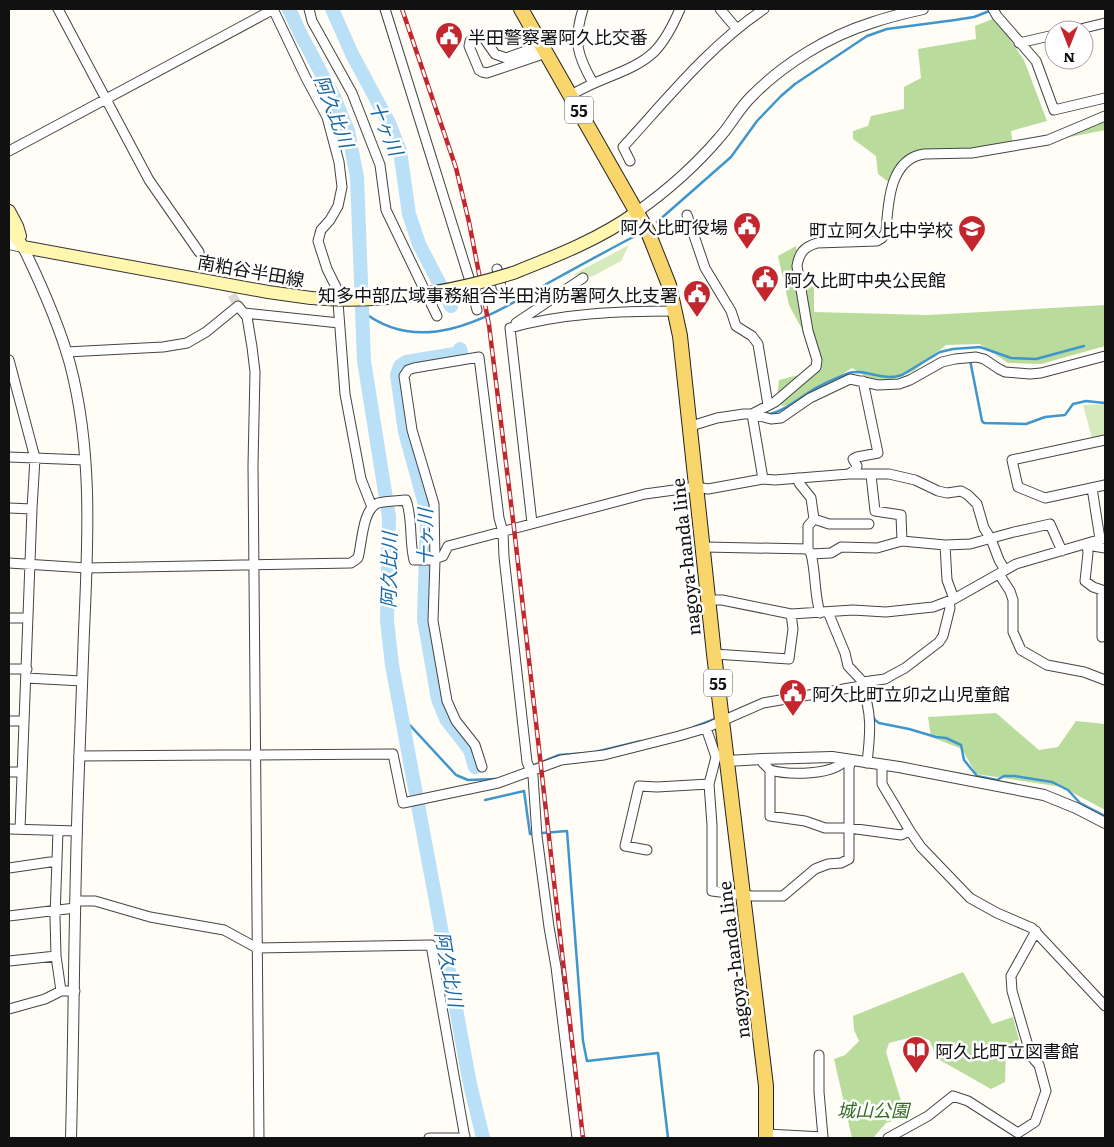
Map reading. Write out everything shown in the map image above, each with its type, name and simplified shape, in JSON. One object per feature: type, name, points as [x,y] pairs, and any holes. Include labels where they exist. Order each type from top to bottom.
[{"type":"main road","name":"nagoya-handa line","points":[[521,9],[647,229],[669,284],[675,311],[680,336],[688,427],[704,547],[714,654],[766,1086],[767,1136]]},
{"type":"main road","points":[[9,211],[17,226],[23,247]]},
{"type":"main road","name":"南粕谷半田線","points":[[23,247],[268,292],[311,298],[355,300],[402,298],[456,289],[513,273],[596,237],[638,212]]},
{"type":"main road","points":[[9,228],[23,247]]},
{"type":"street","points":[[58,9],[149,180],[199,252]]},
{"type":"street","points":[[9,151],[274,9],[327,117],[340,162],[342,187],[338,206],[330,220],[321,230],[318,241],[327,269],[337,289],[345,394],[362,479],[374,506]]},
{"type":"street","points":[[309,9],[312,21],[352,93],[380,165],[386,210],[437,316]]},
{"type":"street","points":[[385,9],[460,249],[477,310]]},
{"type":"street","points":[[583,9],[576,34],[577,44],[581,63],[593,83]]},
{"type":"street","points":[[570,96],[593,83],[645,60],[655,51],[680,9]]},
{"type":"street","points":[[720,9],[736,28]]},
{"type":"street","points":[[630,161],[623,148],[736,28],[764,9]]},
{"type":"street","points":[[638,212],[680,178],[720,137],[751,96],[800,58],[845,33],[871,23],[922,9]]},
{"type":"street","points":[[994,12],[1036,61],[1054,110],[1105,98]]},
{"type":"street","points":[[496,71],[499,63],[486,39],[483,36],[472,38],[469,46],[479,70],[487,73],[496,71],[544,49]]},
{"type":"street","points":[[1020,43],[1044,37]]},
{"type":"street","points":[[495,54],[500,57],[511,58],[544,49]]},
{"type":"street","points":[[752,414],[774,402],[816,367],[818,360],[808,331],[797,266],[802,250],[816,243],[877,241],[882,238],[886,232],[887,213],[894,179],[907,162],[919,154],[972,153],[1048,140],[1105,116]]},
{"type":"street","points":[[687,215],[705,268],[732,310],[736,326],[752,336],[758,344],[768,405]]},
{"type":"street","points":[[9,244],[23,247],[43,289],[66,352],[76,399],[88,495],[75,904],[72,1138]]},
{"type":"street","points":[[497,269],[501,287]]},
{"type":"street","points":[[510,328],[583,278]]},
{"type":"street","points":[[66,352],[164,347],[186,343],[206,332],[238,306],[247,317],[255,372],[254,564],[259,1138]]},
{"type":"street","points":[[510,328],[530,322],[619,311],[675,311]]},
{"type":"street","points":[[244,313],[339,323]]},
{"type":"street","points":[[510,328],[532,523]]},
{"type":"street","points":[[688,427],[717,418],[752,414],[771,419],[781,418],[810,398],[850,379],[878,385],[899,384],[942,362],[967,357],[984,360],[1005,372],[1030,374],[1041,373],[1105,356]]},
{"type":"street","points":[[482,767],[475,745],[456,721],[447,701],[432,621],[434,504],[412,430],[404,376],[408,370],[414,368],[479,357],[499,518],[503,532],[504,557],[527,762],[534,776],[537,836],[556,966],[577,1138]]},
{"type":"street","points":[[9,360],[35,458],[20,829]]},
{"type":"street","points":[[849,474],[856,469],[857,466],[853,460],[857,457],[878,453],[863,381]]},
{"type":"street","points":[[752,414],[763,479]]},
{"type":"street","points":[[1105,440],[1012,460],[1018,487],[1044,498],[1105,485]]},
{"type":"street","points":[[9,457],[85,460]]},
{"type":"street","points":[[374,506],[406,500],[414,560],[433,560],[443,556],[448,546],[645,494],[696,487],[708,489],[763,479],[849,474],[901,476],[915,480],[938,491],[947,493],[961,491],[977,504],[982,522],[991,539],[1013,600],[1013,632],[1021,650],[1047,665],[1084,672],[1105,680]]},
{"type":"street","points":[[871,475],[875,511],[901,515],[902,541]]},
{"type":"street","points":[[798,478],[799,483],[811,498],[814,519],[808,526],[810,551],[814,563],[816,598],[845,653],[848,666],[862,684],[867,697],[871,725],[867,763]]},
{"type":"street","points":[[709,600],[722,600],[791,614],[853,610],[886,612],[933,608],[1016,564],[1103,539],[1092,488]]},
{"type":"street","points":[[9,563],[87,568],[351,563],[358,558],[363,527],[374,506]]},
{"type":"street","points":[[9,508],[32,509]]},
{"type":"street","points":[[814,519],[830,524],[870,524]]},
{"type":"street","points":[[704,547],[831,553],[841,547],[877,548],[902,541],[945,545],[970,544],[1050,524],[1062,551]]},
{"type":"street","points":[[1087,544],[1105,548]]},
{"type":"street","points":[[1087,544],[1085,581],[1092,587],[1102,590],[1102,636]]},
{"type":"street","points":[[80,756],[393,754],[403,803],[498,782],[561,760],[604,755],[706,728],[763,703],[885,679],[936,646],[942,636],[951,600],[947,580],[945,545]]},
{"type":"street","points":[[714,654],[789,659],[793,630],[791,614]]},
{"type":"street","points":[[9,618],[28,618]]},
{"type":"street","points":[[9,669],[27,674],[82,681]]},
{"type":"street","points":[[9,721],[24,721]]},
{"type":"street","points":[[706,728],[716,756],[709,784],[712,825],[712,891],[744,896],[783,896],[815,869],[828,864],[841,863],[849,859],[848,759]]},
{"type":"street","points":[[727,761],[762,758],[832,757],[848,759],[1044,794],[1105,823]]},
{"type":"street","points":[[762,758],[763,763],[770,770],[793,773],[824,771],[842,764],[848,759]]},
{"type":"street","points":[[882,765],[882,784],[921,847],[970,898],[1036,931],[1105,1006]]},
{"type":"street","points":[[770,770],[770,816],[805,821],[825,828],[849,828],[901,835],[910,831]]},
{"type":"street","points":[[9,772],[22,772]]},
{"type":"street","points":[[647,850],[625,846],[639,786],[657,788],[709,784]]},
{"type":"street","points":[[9,829],[77,831]]},
{"type":"street","points":[[58,831],[56,956],[61,991]]},
{"type":"street","points":[[9,868],[57,861]]},
{"type":"street","points":[[9,916],[95,901],[150,917],[224,930],[257,948],[431,945],[465,1137],[429,1138]]},
{"type":"street","points":[[888,1138],[928,1116],[953,1096],[968,1101],[1018,1136],[1035,1122],[1046,1092],[1039,1065],[1031,1056],[1012,991],[1011,976],[1036,931]]},
{"type":"street","points":[[9,961],[56,956]]},
{"type":"street","points":[[9,1009],[45,999],[61,991],[74,991]]},
{"type":"street","points":[[767,1136],[823,1137],[819,1092],[819,1054]]},
{"type":"green space","points":[[995,18],[1024,60],[1047,121],[1011,131],[1013,145],[971,151],[918,153],[891,184],[878,174],[876,156],[853,139],[853,131],[868,126],[871,116],[904,109],[904,87],[921,78],[918,49],[976,39],[975,26]]},
{"type":"green space","points":[[1105,121],[1105,130],[1055,140]]},
{"type":"green space","points":[[629,245],[621,261],[593,276],[574,274]]},
{"type":"green space","points":[[796,246],[800,273],[814,276],[814,312],[928,315],[1105,305],[1105,346],[1041,364],[1008,363],[980,344],[946,345],[914,371],[889,381],[867,377],[852,368],[795,404],[782,406],[777,396],[779,380],[807,373],[822,357],[804,333],[789,305],[778,256]]},
{"type":"green space","points":[[1105,404],[1105,440],[1093,442],[1083,405]]},
{"type":"green space","points":[[996,713],[1039,750],[1058,747],[1076,721],[1105,724],[1105,810],[1062,787],[976,774],[962,749],[931,737],[928,717]]},
{"type":"green space","name":"城山公園","points":[[963,972],[992,1024],[1013,1017],[1019,1040],[1006,1048],[1005,1082],[991,1089],[938,1059],[929,1040],[916,1036],[889,1043],[886,1052],[906,1117],[886,1123],[873,1138],[852,1138],[834,1059],[845,1055],[859,1041],[854,1030],[853,1016]]},
{"type":"waterway","name":"阿久比川","points":[[289,9],[334,97],[348,131],[357,177],[364,361],[389,517],[387,621],[392,665],[470,1084],[483,1138]]},
{"type":"waterway","name":"十ヶ川","points":[[332,9],[352,54],[389,123],[400,151],[409,214],[419,244],[451,306]]},
{"type":"waterway","points":[[657,222],[731,157],[757,121],[781,96],[795,84],[867,36],[887,29],[974,17],[992,10]]},
{"type":"waterway","points":[[362,311],[386,325],[410,332],[434,332],[458,327],[505,307],[637,235]]},
{"type":"waterway","points":[[766,414],[779,411],[814,389],[849,373],[861,372],[895,377],[902,375],[940,352],[953,349],[980,347],[1011,358],[1036,359],[1084,346]]},
{"type":"waterway","name":"十ヶ川","points":[[460,349],[461,353],[406,362],[400,366],[397,375],[405,432],[424,501],[427,519],[424,619],[438,699],[446,719],[470,750],[475,767]]},
{"type":"waterway","points":[[970,360],[982,421],[984,423],[1026,424],[1045,417],[1065,415],[1073,404],[1086,401],[1105,403]]},
{"type":"waterway","points":[[873,716],[879,723],[946,738],[961,745],[964,760],[977,776],[997,780],[1004,776],[1015,776],[1052,782],[1068,790],[1080,803],[1105,816]]},
{"type":"waterway","points":[[694,727],[715,719]]},
{"type":"waterway","points":[[402,720],[407,722],[456,775],[468,780],[496,779]]},
{"type":"waterway","points":[[595,752],[641,741]]},
{"type":"waterway","points":[[532,766],[559,755],[587,753]]},
{"type":"waterway","points":[[485,800],[524,791],[530,834],[567,831],[583,1041],[587,1061],[658,1053],[668,1138]]},
{"type":"tunnel","points":[[199,252],[229,289],[238,306]]},
{"type":"railway","points":[[402,9],[456,168],[469,222],[489,325],[514,528],[583,1138]]},
{"type":"place","name":"半田警察署阿久比交番","points":[[449,60]]},
{"type":"place","name":"阿久比町役場","points":[[747,250]]},
{"type":"place","name":"町立阿久比中学校","points":[[972,253]]},
{"type":"place","name":"阿久比町中央公民館","points":[[765,303]]},
{"type":"place","name":"知多中部広域事務組合半田消防署阿久比支署","points":[[697,318]]},
{"type":"place","name":"阿久比町立卯之山児童館","points":[[793,717]]},
{"type":"place","name":"阿久比町立図書館","points":[[916,1074]]}]
